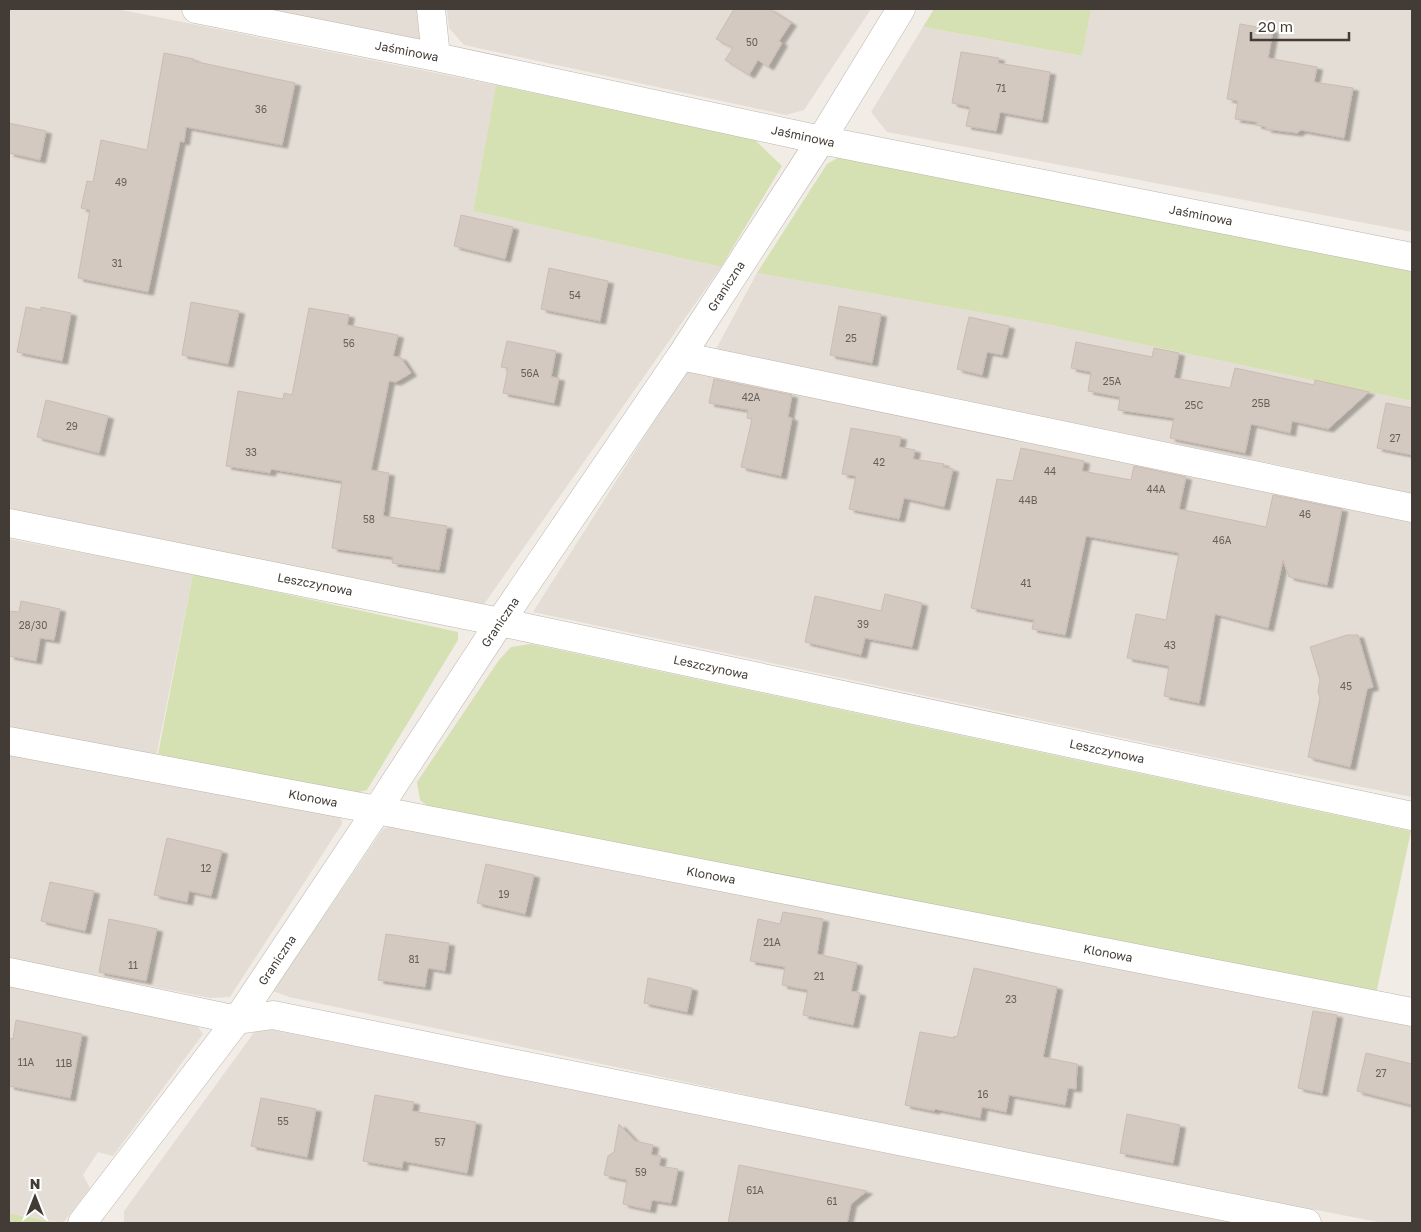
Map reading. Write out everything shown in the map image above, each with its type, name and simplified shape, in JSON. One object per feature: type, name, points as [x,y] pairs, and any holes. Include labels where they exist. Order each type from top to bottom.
[{"type":"street","name":"Jaśminowa","points":[[196,9],[436,57],[821,140],[1412,257]]},
{"type":"street","points":[[431,9],[436,57]]},
{"type":"street","name":"Graniczna","points":[[82,1223],[237,1020],[500,622],[681,356],[821,140],[900,9]]},
{"type":"street","points":[[681,356],[1412,508]]},
{"type":"street","name":"Leszczynowa","points":[[9,523],[500,622],[1412,816]]},
{"type":"street","name":"Klonowa","points":[[9,741],[377,810],[1412,1012]]},
{"type":"street","points":[[9,972],[237,1020],[273,1015],[1307,1223]]},
{"type":"shaded area","points":[[9,9],[117,9],[496,85],[473,211],[721,267],[482,607],[9,513]]},
{"type":"shaded area","points":[[257,9],[424,9],[427,45]]},
{"type":"shaded area","points":[[447,9],[871,9],[804,110],[786,115],[464,45],[449,28]]},
{"type":"shaded area","points":[[1091,9],[1412,9],[1412,232],[887,132],[871,112],[923,27],[1081,56]]},
{"type":"shaded area","points":[[757,273],[1041,323],[1412,401],[1412,797],[1212,757],[533,612],[688,368],[1366,493],[1356,481],[716,349]]},
{"type":"shaded area","points":[[9,539],[193,574],[155,762],[9,731]]},
{"type":"shaded area","points":[[9,752],[341,817],[342,824],[230,997],[210,998],[9,958]]},
{"type":"shaded area","points":[[394,825],[1412,1024],[1412,1223],[1383,1223],[952,1139],[289,997],[273,991],[383,829]]},
{"type":"shaded area","points":[[9,983],[194,1021],[203,1034],[113,1156],[98,1152],[83,1175],[90,1188],[63,1223],[9,1213]]},
{"type":"shaded area","points":[[258,1027],[1248,1223],[124,1223],[124,1211]]},
{"type":"green space","points":[[934,9],[1091,9],[1082,56],[923,27]]},
{"type":"green space","points":[[496,85],[755,140],[782,166],[721,267],[473,211]]},
{"type":"green space","points":[[844,154],[1412,270],[1412,401],[1041,323],[757,273],[827,164]]},
{"type":"green space","points":[[193,574],[458,632],[458,640],[367,790],[351,794],[158,754]]},
{"type":"green space","points":[[531,644],[1411,831],[1376,994],[430,808],[420,800],[417,782],[499,660],[511,647]]},
{"type":"green space","points":[[9,1213],[59,1223],[9,1223]]},
{"type":"building","points":[[734,9],[769,9],[791,23],[779,41],[782,43],[768,67],[758,60],[749,75],[725,60],[733,48],[716,39]]},
{"type":"building","points":[[1240,24],[1273,30],[1268,58],[1317,67],[1314,82],[1353,88],[1344,138],[1301,130],[1297,133],[1266,129],[1266,127],[1256,125],[1257,122],[1235,119],[1238,101],[1227,99]]},
{"type":"building","points":[[961,52],[999,58],[998,63],[1050,72],[1042,120],[1000,112],[996,131],[966,126],[970,107],[952,103]]},
{"type":"building","points":[[164,53],[295,83],[282,145],[186,127],[184,142],[180,141],[148,292],[78,278],[90,210],[81,208],[87,181],[93,182],[101,140],[147,150]]},
{"type":"building","points":[[9,123],[46,131],[40,160],[9,153]]},
{"type":"building","points":[[461,215],[513,227],[505,259],[454,246]]},
{"type":"building","points":[[549,268],[608,281],[600,321],[541,309]]},
{"type":"building","points":[[191,302],[239,311],[228,364],[182,355]]},
{"type":"building","points":[[839,306],[881,314],[872,363],[830,355]]},
{"type":"building","points":[[26,307],[41,310],[41,307],[71,313],[62,361],[17,352]]},
{"type":"building","points":[[309,308],[349,315],[347,325],[398,335],[393,356],[401,358],[411,373],[396,382],[389,381],[371,470],[389,473],[383,516],[447,526],[439,570],[392,563],[393,557],[332,548],[342,481],[271,469],[270,473],[226,466],[238,391],[283,399],[284,393],[292,395]]},
{"type":"building","points":[[969,317],[1009,326],[1002,355],[987,352],[982,375],[957,369]]},
{"type":"building","points":[[507,341],[556,351],[551,377],[559,378],[554,403],[503,393],[508,368],[501,367]]},
{"type":"building","points":[[1076,342],[1152,357],[1154,348],[1179,353],[1174,378],[1230,388],[1235,368],[1314,385],[1315,380],[1369,392],[1328,429],[1292,421],[1290,433],[1251,424],[1245,453],[1170,438],[1174,418],[1118,410],[1120,397],[1088,391],[1091,372],[1071,368]]},
{"type":"building","points":[[714,379],[792,395],[788,417],[792,418],[781,476],[741,467],[752,419],[747,418],[748,410],[709,403]]},
{"type":"building","points":[[46,400],[108,416],[99,453],[37,437]]},
{"type":"building","points":[[1386,403],[1412,408],[1412,455],[1377,448]]},
{"type":"building","points":[[851,428],[901,437],[899,447],[915,450],[913,459],[944,464],[943,467],[953,469],[944,507],[904,498],[899,519],[849,509],[856,476],[842,474]]},
{"type":"building","points":[[1021,448],[1084,461],[1082,471],[1131,480],[1134,466],[1186,477],[1179,509],[1266,527],[1273,495],[1342,509],[1327,585],[1289,577],[1283,560],[1268,628],[1215,614],[1199,703],[1164,696],[1169,666],[1127,658],[1136,614],[1166,620],[1179,553],[1086,536],[1065,635],[1032,629],[1034,620],[971,608],[997,479],[1013,481]]},
{"type":"building","points":[[885,594],[922,603],[912,647],[865,638],[861,655],[805,642],[815,596],[881,611]]},
{"type":"building","points":[[21,601],[60,609],[54,640],[40,638],[36,661],[9,656],[9,611],[19,612]]},
{"type":"building","points":[[1347,635],[1358,635],[1373,687],[1367,689],[1350,767],[1308,757],[1320,698],[1318,691],[1320,680],[1310,647]]},
{"type":"building","points":[[167,838],[222,851],[211,896],[189,891],[187,902],[154,895]]},
{"type":"building","points":[[486,864],[534,875],[525,914],[477,903]]},
{"type":"building","points":[[50,882],[94,891],[85,931],[41,921]]},
{"type":"building","points":[[783,912],[823,919],[817,954],[857,963],[851,991],[860,993],[853,1025],[803,1015],[808,990],[782,985],[785,967],[750,961],[758,919],[780,924]]},
{"type":"building","points":[[109,919],[157,929],[146,981],[99,972]]},
{"type":"building","points":[[386,934],[449,943],[445,971],[428,968],[425,987],[378,980]]},
{"type":"building","points":[[974,968],[1057,987],[1043,1057],[1077,1064],[1076,1089],[1068,1088],[1065,1105],[1009,1095],[1006,1112],[982,1107],[980,1118],[905,1105],[920,1032],[957,1037]]},
{"type":"building","points":[[648,978],[692,988],[687,1012],[644,1003]]},
{"type":"building","points":[[1313,1011],[1337,1015],[1322,1093],[1298,1088]]},
{"type":"building","points":[[16,1020],[82,1034],[70,1098],[9,1086],[9,1038],[13,1039]]},
{"type":"building","points":[[1366,1053],[1412,1064],[1412,1105],[1357,1091]]},
{"type":"building","points":[[375,1095],[414,1102],[412,1111],[476,1122],[467,1173],[403,1161],[402,1168],[363,1161]]},
{"type":"building","points":[[261,1098],[316,1109],[307,1157],[251,1146]]},
{"type":"building","points":[[1127,1114],[1180,1125],[1173,1163],[1120,1153]]},
{"type":"building","points":[[619,1124],[635,1141],[653,1145],[651,1155],[661,1156],[659,1166],[678,1169],[671,1203],[652,1200],[650,1210],[623,1204],[627,1180],[604,1175],[608,1156],[614,1152]]},
{"type":"building","points":[[739,1165],[867,1191],[851,1204],[847,1223],[728,1223]]}]
